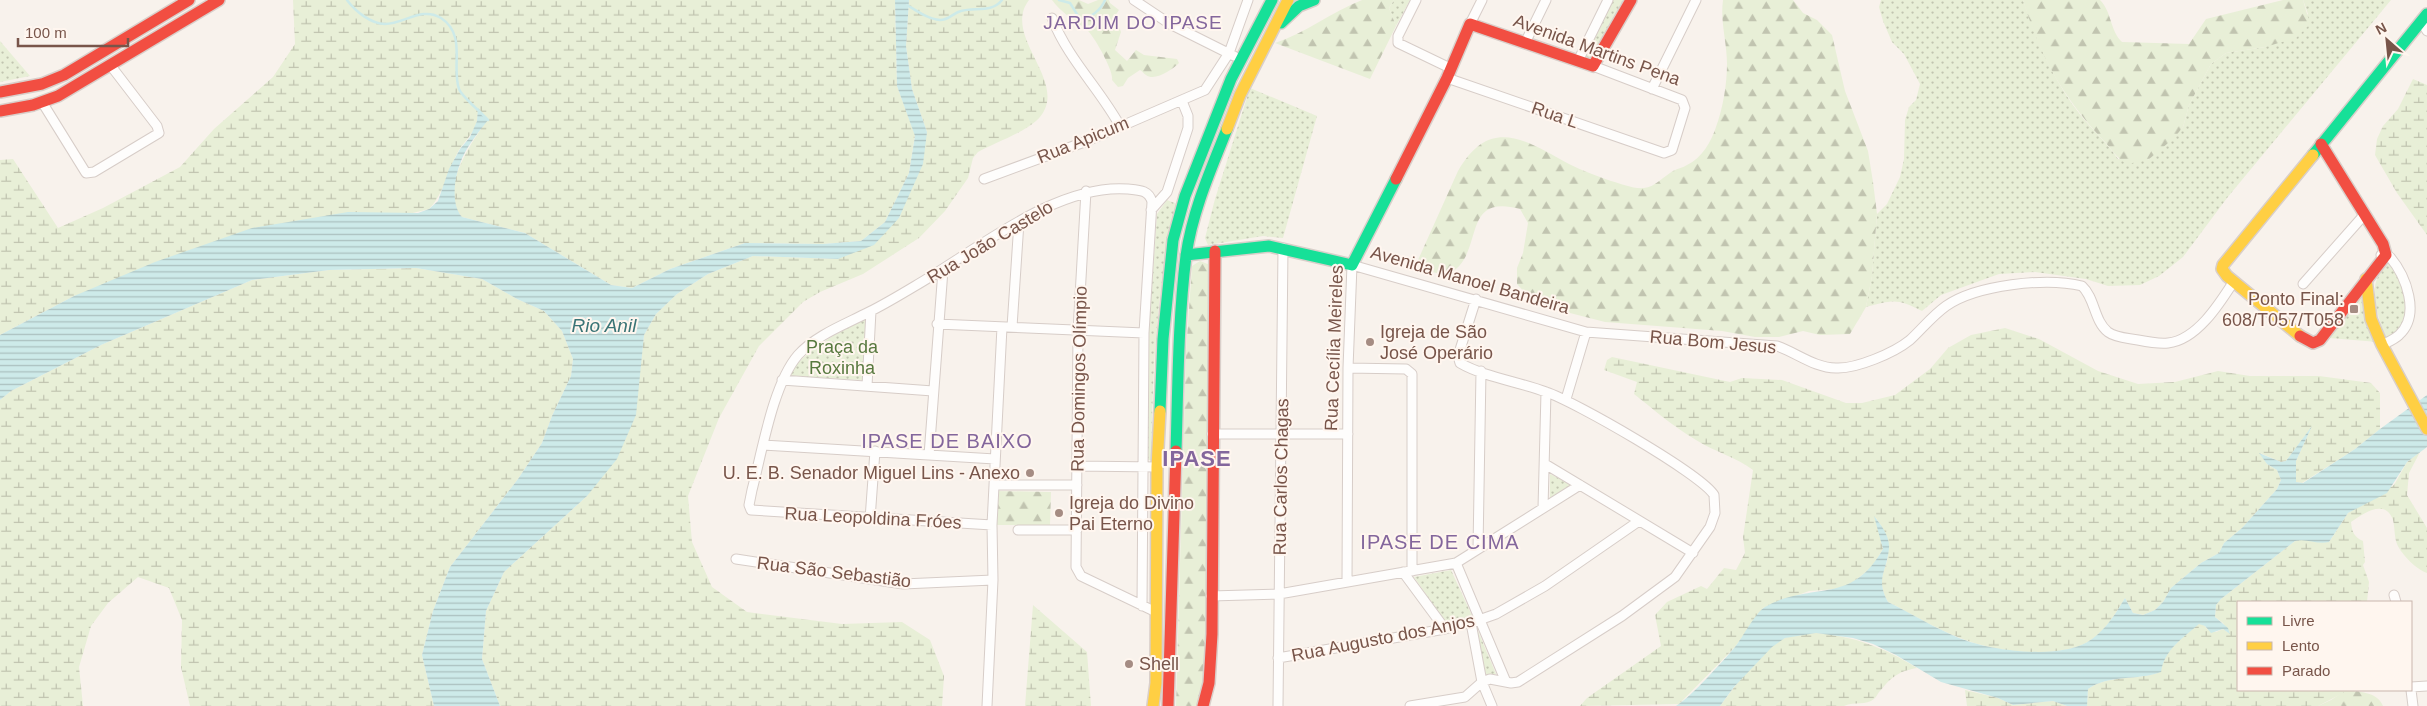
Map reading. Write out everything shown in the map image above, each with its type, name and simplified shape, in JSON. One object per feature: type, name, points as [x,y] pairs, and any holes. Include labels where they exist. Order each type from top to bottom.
[{"type":"main road","points":[[0,92],[42,84],[64,75],[188,0]]},
{"type":"main road","points":[[0,111],[42,102],[58,96],[111,66],[218,0]]},
{"type":"main road","points":[[1153,706],[1156,683],[1156,467],[1168,274],[1185,196],[1231,79],[1272,0]]},
{"type":"main road","points":[[1168,706],[1174,561],[1176,433],[1186,255],[1207,179],[1240,95],[1288,0]]},
{"type":"main road","points":[[1271,32],[1295,8],[1314,0]]},
{"type":"main road","points":[[1593,66],[1631,0]]},
{"type":"main road","name":"Rua Cecília Meireles","points":[[1352,265],[1448,73],[1470,24]]},
{"type":"main road","name":"Avenida Martins Pena","points":[[1470,24],[1593,66]]},
{"type":"main road","points":[[2321,149],[2363,216],[2383,255],[2366,278],[2316,336],[2304,339],[2233,280],[2230,268],[2321,149],[2425,24]]},
{"type":"main road","name":"Avenida Manoel Bandeira","points":[[1186,255],[1259,246],[1283,248],[1352,265]]},
{"type":"main road","points":[[1203,706],[1210,668],[1215,252]]},
{"type":"main road","points":[[2366,278],[2370,313],[2382,345],[2427,429]]},
{"type":"main road","points":[[1160,398],[1169,399],[1171,403],[1176,433]]},
{"type":"main road","points":[[1156,524],[1160,534],[1161,558],[1165,562],[1174,561]]},
{"type":"street","points":[[1134,0],[1170,24],[1242,59]]},
{"type":"street","name":"Rua Apicum","points":[[984,179],[1199,94],[1209,86],[1229,53],[1248,0]]},
{"type":"street","name":"Rua L","points":[[1416,0],[1398,36],[1398,43],[1448,73],[1664,153],[1672,150],[1685,108],[1682,100]]},
{"type":"street","points":[[1470,24],[1482,0]]},
{"type":"street","points":[[1525,43],[1546,0]]},
{"type":"street","points":[[1578,61],[1608,0]]},
{"type":"street","points":[[1652,89],[1696,0]]},
{"type":"street","points":[[1052,18],[1065,47],[1101,94],[1120,126]]},
{"type":"street","points":[[42,102],[86,173],[94,172],[159,134],[157,126],[111,66]]},
{"type":"street","name":"Avenida Martins Pena","points":[[1593,66],[1682,100]]},
{"type":"street","points":[[1151,210],[1170,186],[1188,128],[1188,116],[1182,101]]},
{"type":"street","name":"Rua João Castelo","points":[[754,511],[748,505],[782,380],[799,355],[807,347],[943,270],[1019,222],[1054,203],[1086,192],[1103,189],[1144,190],[1151,197],[1151,210],[1144,333],[1142,606]]},
{"type":"street","name":"Rua Domingos Olímpio","points":[[1086,192],[1078,331],[1076,567],[1081,576],[1142,606]]},
{"type":"street","points":[[2303,284],[2363,216]]},
{"type":"street","points":[[1012,328],[1019,222]]},
{"type":"street","name":"Rua Carlos Chagas","points":[[1278,706],[1283,248]]},
{"type":"street","points":[[2382,345],[2399,336],[2405,328],[2410,310],[2405,284],[2393,260],[2383,255]]},
{"type":"street","name":"Avenida Manoel Bandeira","points":[[1352,265],[1586,332],[1566,399]]},
{"type":"street","name":"Rua Cecília Meireles","points":[[1347,582],[1348,368],[1352,265]]},
{"type":"street","points":[[929,455],[937,324],[943,270]]},
{"type":"street","name":"Rua Bom Jesus","points":[[1586,332],[1777,346],[1794,352],[1821,367],[1847,368],[1900,346],[1935,314],[1963,297],[2038,281],[2082,286],[2088,293],[2102,325],[2108,332],[2116,336],[2170,343],[2200,326],[2216,308],[2233,280]]},
{"type":"street","points":[[1410,706],[1465,697],[1482,682],[1494,679],[1518,682],[1655,594],[1675,577],[1710,527],[1715,513],[1716,504],[1711,489],[1670,461],[1566,399],[1462,365],[1458,356],[1476,299]]},
{"type":"street","points":[[867,386],[871,311]]},
{"type":"street","points":[[937,324],[1144,333]]},
{"type":"street","points":[[987,706],[993,580],[992,525],[1002,327]]},
{"type":"street","points":[[1348,368],[1406,369],[1412,374],[1407,572],[1445,630]]},
{"type":"street","points":[[1478,550],[1481,371]]},
{"type":"street","points":[[782,380],[933,391]]},
{"type":"street","points":[[1544,508],[1546,392]]},
{"type":"street","points":[[1212,434],[1348,434]]},
{"type":"street","points":[[764,445],[995,459]]},
{"type":"street","points":[[870,519],[875,451]]},
{"type":"street","points":[[1544,464],[1693,553]]},
{"type":"street","points":[[1077,466],[1156,467]]},
{"type":"street","points":[[994,484],[1077,485]]},
{"type":"street","points":[[1211,596],[1279,594],[1456,563],[1580,486]]},
{"type":"street","name":"Rua Leopoldina Fróes","points":[[754,511],[992,525]]},
{"type":"street","name":"Rua Augusto dos Anjos","points":[[1278,658],[1445,630],[1475,622],[1496,614],[1545,586],[1639,521]]},
{"type":"street","points":[[1018,530],[1077,530]]},
{"type":"street","name":"Rua São Sebastião","points":[[736,559],[903,584],[993,580]]},
{"type":"street","points":[[1456,563],[1475,622],[1506,682]]},
{"type":"street","points":[[1142,606],[1156,612]]},
{"type":"street","points":[[1475,622],[1482,682],[1492,706]]},
{"type":"street","points":[[2412,688],[2427,686]]},
{"type":"street","points":[[2411,691],[2413,706]]},
{"type":"green space","points":[[293,0],[895,0],[897,86],[915,135],[909,173],[885,222],[861,241],[823,244],[745,243],[670,269],[632,288],[611,285],[525,233],[462,217],[455,206],[453,194],[460,167],[473,141],[487,120],[478,109],[474,128],[455,157],[442,189],[429,209],[74,296],[0,335],[0,160],[13,159],[58,228],[103,208],[180,167],[214,129],[273,77],[295,44]]},
{"type":"green space","points":[[909,0],[1029,0],[1023,15],[1023,30],[1043,77],[1047,92],[1046,107],[1036,121],[1030,125],[1016,134],[978,152],[973,158],[968,178],[945,211],[919,238],[863,274],[820,292],[803,302],[759,346],[719,418],[688,496],[692,542],[712,587],[747,612],[842,624],[902,622],[930,640],[944,676],[942,706],[500,706],[482,659],[486,611],[504,572],[587,496],[640,370],[644,335],[656,314],[677,294],[708,274],[753,256],[838,259],[899,218],[927,132],[912,89],[906,46]]},
{"type":"green space","points":[[1052,0],[1079,0],[1088,4],[1098,0],[1109,0],[1119,10],[1115,16],[1121,32],[1115,50],[1127,61],[1136,50],[1144,55],[1177,59],[1179,63],[1168,71],[1154,77],[1146,75],[1140,70],[1128,78],[1123,86],[1118,87],[1112,80],[1110,69],[1099,46],[1087,30],[1064,13]]},
{"type":"green space","points":[[1362,0],[1394,0],[1389,8],[1396,26],[1370,79],[1275,43],[1297,34]]},
{"type":"green space","points":[[1394,0],[1410,0],[1396,26],[1389,8]]},
{"type":"green space","points":[[1612,0],[1623,0],[1590,58],[1584,57]]},
{"type":"green space","points":[[1723,0],[1793,0],[1803,13],[1817,20],[1832,35],[1845,91],[1868,151],[1877,214],[1872,276],[1866,307],[1850,334],[1820,335],[1803,331],[1779,337],[1755,337],[1722,331],[1605,322],[1570,313],[1528,296],[1517,284],[1517,268],[1523,253],[1528,223],[1520,209],[1503,206],[1491,208],[1483,214],[1478,222],[1466,255],[1456,269],[1447,275],[1422,270],[1418,260],[1458,171],[1470,154],[1483,143],[1496,138],[1523,141],[1585,171],[1611,181],[1640,188],[1652,186],[1673,171],[1697,158],[1709,144],[1714,133],[1724,96],[1727,64],[1722,16]]},
{"type":"green space","points":[[1881,0],[2023,0],[2046,59],[2069,100],[2079,113],[2118,159],[2148,160],[2183,127],[2189,105],[2211,64],[2226,53],[2265,47],[2308,14],[2303,0],[2391,0],[2227,198],[2183,257],[2159,276],[2140,285],[2108,286],[2086,279],[2035,272],[1999,274],[1941,295],[1922,311],[1900,302],[1866,307],[1872,276],[1877,214],[1887,204],[1900,177],[1904,159],[1905,120],[1909,107],[1916,100],[1920,84],[1904,54],[1892,42],[1879,7]]},
{"type":"green space","points":[[2023,0],[2100,0],[2107,10],[2118,38],[2122,42],[2189,44],[2206,19],[2283,0],[2303,0],[2310,24],[2296,38],[2265,47],[2226,53],[2211,64],[2189,105],[2183,127],[2174,138],[2148,160],[2127,164],[2117,156],[2089,124],[2064,92],[2045,58]]},
{"type":"green space","points":[[0,41],[30,76],[0,82]]},
{"type":"green space","points":[[2413,79],[2427,85],[2427,235],[2397,193],[2375,155],[2377,139],[2383,126],[2398,109]]},
{"type":"green space","points":[[1250,88],[1317,116],[1283,238],[1263,236],[1208,245],[1205,238],[1215,199]]},
{"type":"green space","points":[[1167,200],[1177,204],[1164,267],[1156,331],[1151,460],[1147,460],[1147,354],[1157,214]]},
{"type":"green space","points":[[1200,261],[1210,265],[1207,672],[1198,706],[1176,706],[1186,352],[1192,266]]},
{"type":"green space","points":[[2390,262],[2404,293],[2407,314],[2404,324],[2397,332],[2386,338],[2376,308],[2375,291],[2378,277]]},
{"type":"green space","points":[[416,268],[482,279],[517,299],[544,311],[562,331],[573,359],[571,376],[552,416],[542,443],[518,479],[450,567],[433,611],[422,655],[434,706],[190,706],[181,667],[182,620],[169,588],[138,577],[108,603],[91,626],[79,667],[83,706],[0,706],[0,400],[11,391],[101,345],[252,280],[329,270]]},
{"type":"green space","points":[[2360,299],[2366,300],[2378,342],[2329,338]]},
{"type":"green space","name":"Praça da Roxinha","points":[[867,318],[863,380],[788,376],[795,366],[813,349]]},
{"type":"green space","points":[[2005,328],[2039,339],[2098,371],[2138,384],[2175,382],[2218,371],[2250,376],[2319,376],[2371,383],[2380,393],[2380,429],[2355,449],[2302,483],[2296,482],[2296,461],[2311,428],[2286,461],[2281,462],[2260,453],[2267,464],[2277,470],[2281,480],[2277,489],[2242,528],[2224,543],[2219,553],[2201,563],[2171,588],[2163,602],[2155,610],[2143,615],[2133,613],[2125,598],[2106,626],[2091,640],[2078,647],[2062,651],[2027,652],[1990,647],[1951,634],[1888,602],[1884,593],[1882,579],[1887,562],[1888,543],[1876,518],[1883,549],[1872,567],[1851,584],[1837,589],[1809,591],[1763,608],[1735,647],[1679,704],[1580,706],[1587,698],[1661,646],[1655,615],[1667,602],[1701,586],[1707,589],[1724,568],[1736,570],[1745,553],[1743,537],[1753,470],[1696,440],[1664,418],[1634,394],[1637,382],[1604,370],[1607,360],[1612,357],[1730,382],[1742,378],[1782,380],[1846,403],[1862,403],[1895,395],[1930,369],[1948,348],[1971,335]]},
{"type":"green space","points":[[2420,452],[2409,473],[2407,495],[2427,528],[2427,573],[2414,565],[2399,548],[2395,538],[2393,520],[2389,513],[2379,509],[2367,512],[2351,522],[2354,534],[2363,541],[2365,562],[2363,565],[2369,582],[2367,601],[2237,601],[2237,691],[2345,691],[2343,693],[2318,706],[2087,706],[2088,689],[2096,684],[2114,679],[2151,675],[2160,672],[2162,664],[2170,651],[2199,623],[2208,630],[2216,632],[2223,629],[2229,633],[2223,623],[2215,617],[2216,605],[2221,599],[2295,541],[2303,539],[2329,542],[2348,513],[2394,485],[2407,462]]},
{"type":"green space","points":[[1550,474],[1572,485],[1550,498]]},
{"type":"green space","points":[[997,491],[1051,492],[1050,525],[996,525]]},
{"type":"green space","points":[[1451,570],[1474,620],[1447,625],[1414,577]]},
{"type":"green space","points":[[1033,605],[1087,652],[1091,706],[1025,706]]},
{"type":"green space","points":[[1478,631],[1496,674],[1486,675]]},
{"type":"green space","points":[[1816,633],[1843,637],[1869,644],[1917,668],[1897,675],[1885,685],[1875,698],[1867,702],[1844,706],[1720,706],[1741,678],[1776,643],[1785,638],[1800,634]]},
{"type":"green space","points":[[1965,690],[1998,698],[2013,705],[2053,701],[2067,706],[1967,706]]},
{"type":"green space","points":[[2344,691],[2354,691],[2376,697],[2383,706],[2318,706]]},
{"type":"water","name":"Rio Anil","points":[[895,0],[909,0],[906,46],[912,89],[927,132],[923,164],[899,218],[874,245],[838,259],[753,256],[708,274],[677,294],[656,314],[644,335],[636,415],[617,459],[587,496],[504,572],[486,611],[482,659],[500,706],[434,706],[422,655],[433,611],[450,567],[518,479],[542,443],[552,416],[571,376],[573,359],[562,331],[544,311],[517,299],[482,279],[416,268],[329,270],[252,280],[101,345],[11,391],[0,400],[0,335],[74,296],[155,262],[252,228],[348,212],[418,213],[429,209],[438,201],[449,169],[460,149],[470,137],[477,121],[478,108],[488,120],[468,146],[462,158],[455,184],[456,206],[462,217],[525,233],[611,285],[632,288],[670,269],[745,243],[823,244],[861,241],[885,222],[909,173],[915,136],[897,86]]},
{"type":"water","points":[[2427,395],[2427,447],[2407,462],[2387,493],[2348,513],[2329,542],[2295,541],[2221,599],[2216,605],[2215,617],[2228,628],[2230,634],[2223,629],[2211,633],[2205,626],[2199,624],[2170,651],[2161,672],[2152,675],[2114,679],[2096,684],[2088,689],[2087,706],[2067,706],[2053,701],[2013,705],[1998,698],[1941,682],[1896,655],[1873,644],[1853,638],[1816,633],[1785,638],[1772,647],[1734,687],[1720,706],[1676,706],[1723,661],[1735,647],[1757,614],[1765,607],[1782,599],[1844,586],[1857,579],[1870,567],[1883,549],[1874,516],[1884,531],[1889,544],[1882,581],[1884,594],[1888,602],[1941,630],[1973,643],[2027,652],[2063,650],[2079,646],[2097,635],[2111,620],[2125,598],[2133,613],[2143,615],[2155,610],[2163,602],[2171,588],[2201,563],[2219,553],[2224,543],[2242,528],[2277,489],[2281,480],[2277,470],[2267,464],[2259,453],[2281,462],[2286,461],[2312,426],[2296,461],[2296,482],[2303,483],[2355,449]]},
{"type":"waterway","points":[[347,0],[354,8],[374,22],[392,23],[427,14],[441,18],[454,33],[459,89],[488,120]]},
{"type":"waterway","points":[[907,5],[927,16],[940,20],[961,11],[993,7],[1002,0]]},
{"type":"waterway","points":[[1059,0],[1070,3],[1080,19],[1095,13],[1105,0]]},
{"type":"traffic: fast","points":[[1160,411],[1163,339],[1173,240],[1185,196],[1231,79],[1272,0]]},
{"type":"traffic: fast","points":[[1281,23],[1299,6],[1314,0]]},
{"type":"traffic: fast","points":[[2313,155],[2427,14]]},
{"type":"traffic: fast","points":[[1176,451],[1180,329],[1186,256],[1197,207],[1227,129]]},
{"type":"traffic: fast","points":[[1186,255],[1269,246],[1352,265],[1396,179]]},
{"type":"traffic: slow","points":[[1227,129],[1240,95],[1288,0]]},
{"type":"traffic: slow","points":[[2300,336],[2227,276],[2222,269],[2223,265],[2313,155]]},
{"type":"traffic: slow","points":[[2366,279],[2371,319],[2382,345],[2427,429]]},
{"type":"traffic: slow","points":[[1153,706],[1156,683],[1157,467],[1160,411]]},
{"type":"traffic: jam","points":[[0,92],[42,84],[64,75],[189,0]]},
{"type":"traffic: jam","points":[[0,111],[33,105],[58,96],[219,0]]},
{"type":"traffic: jam","points":[[1396,179],[1447,78],[1470,24],[1593,66],[1631,0]]},
{"type":"traffic: jam","points":[[2300,336],[2313,343],[2320,340],[2386,255],[2383,244],[2321,144]]},
{"type":"traffic: jam","points":[[1203,706],[1209,683],[1212,634],[1215,251]]},
{"type":"traffic: jam","points":[[1168,706],[1176,451]]},
{"type":"place","name":"Ponto Final: 608/T057/T058","points":[[2354,309]]},
{"type":"place","name":"Igreja de São José Operário","points":[[1370,342]]},
{"type":"place","name":"U. E. B. Senador Miguel Lins - Anexo","points":[[1030,473]]},
{"type":"place","name":"Igreja do Divino Pai Eterno","points":[[1059,513]]},
{"type":"place","name":"Shell","points":[[1129,664]]},
{"type":"district","name":"JARDIM DO IPASE","points":[[1133,22]]},
{"type":"district","name":"IPASE DE BAIXO","points":[[947,441]]},
{"type":"district","name":"IPASE","points":[[1197,458]]},
{"type":"district","name":"IPASE DE CIMA","points":[[1440,542]]}]
